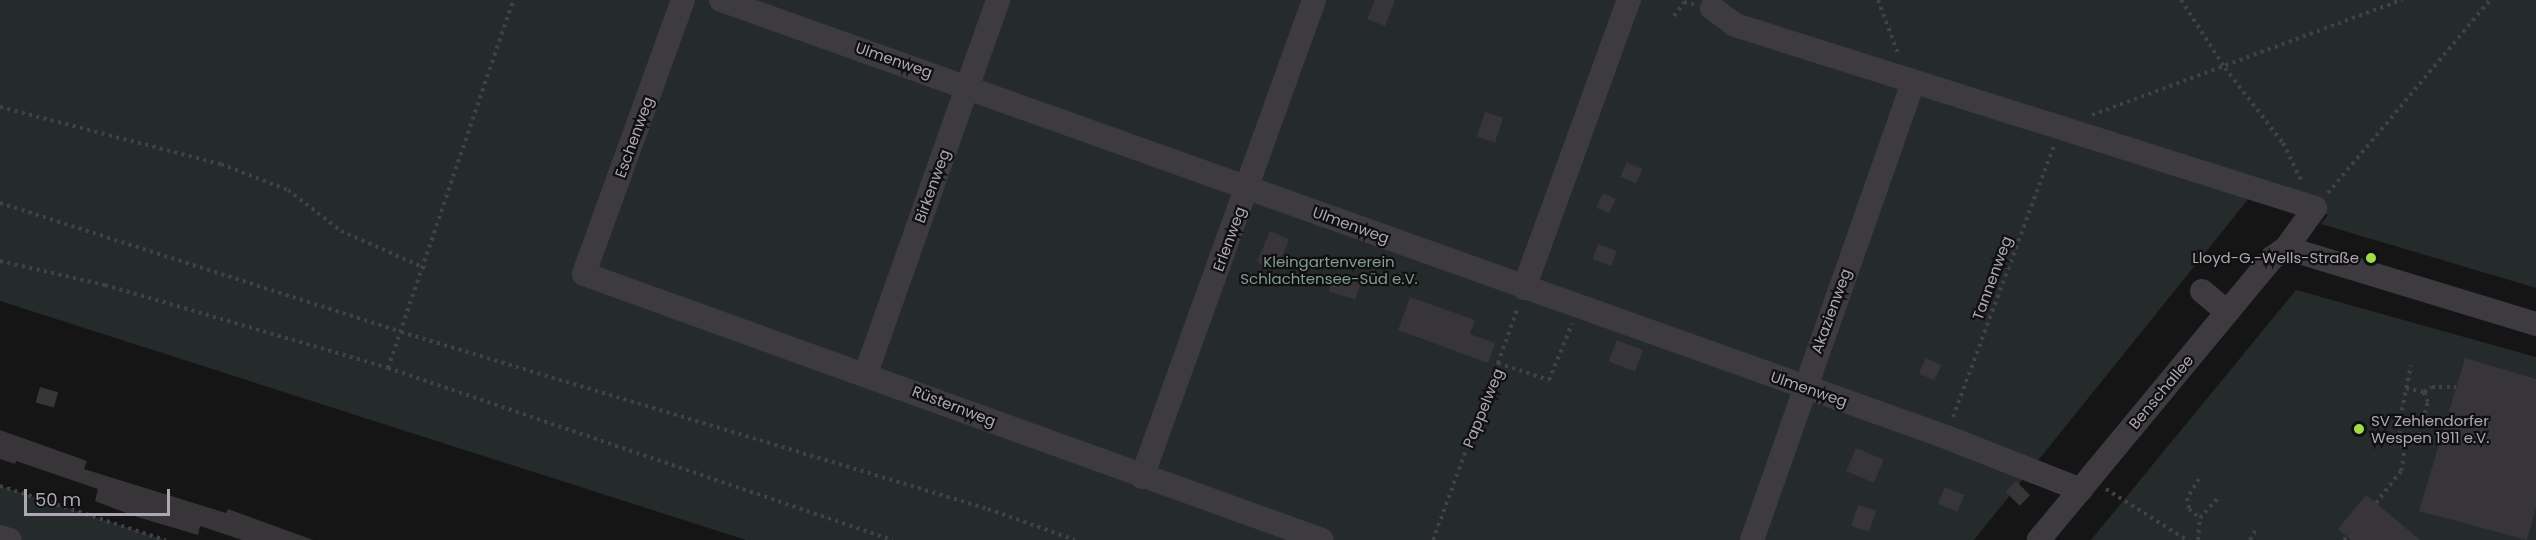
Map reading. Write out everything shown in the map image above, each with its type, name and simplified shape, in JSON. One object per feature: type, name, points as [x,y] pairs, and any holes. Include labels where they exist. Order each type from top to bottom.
[{"type":"street","name":"Eschenweg","points":[[584,274],[683,0]]},
{"type":"street","name":"Ulmenweg","points":[[721,0],[968,86],[1578,309],[2092,488]]},
{"type":"street","name":"Birkenweg","points":[[866,373],[998,0]]},
{"type":"street","name":"Erlenweg","points":[[1142,477],[1314,0]]},
{"type":"street","points":[[1524,288],[1629,0]]},
{"type":"street","points":[[1712,8],[1735,25],[2315,208]]},
{"type":"street","name":"Akazienweg","points":[[1752,540],[1910,81]]},
{"type":"street","name":"Benschallee","points":[[2039,540],[2092,488],[2227,312],[2272,258],[2286,248],[2315,208]]},
{"type":"street","points":[[2286,248],[2536,324]]},
{"type":"street","name":"Rüsternweg","points":[[584,274],[866,373],[1142,477],[1322,540]]},
{"type":"street","points":[[2202,291],[2227,312]]},
{"type":"street","points":[[0,537],[10,540]]},
{"type":"path","points":[[388,368],[424,268],[513,0]]},
{"type":"path","points":[[1878,0],[1910,81]]},
{"type":"path","points":[[2181,0],[2225,68],[2283,143],[2315,208],[2490,0]]},
{"type":"path","points":[[2061,127],[2225,68],[2402,0]]},
{"type":"path","points":[[0,107],[221,164],[288,190],[341,231],[424,268]]},
{"type":"path","name":"Tannenweg","points":[[1946,437],[2061,127]]},
{"type":"path","points":[[0,203],[401,332],[988,509],[1075,540]]},
{"type":"path","points":[[0,261],[105,285],[388,368],[892,540]]},
{"type":"path","points":[[1498,363],[1524,288]]},
{"type":"path","name":"Pappelweg","points":[[1433,540],[1498,363],[1549,380],[1578,309]]},
{"type":"path","points":[[2376,503],[2401,471],[2402,443],[2399,424],[2411,365]]},
{"type":"path","points":[[2406,388],[2424,392],[2432,387],[2456,387]]},
{"type":"path","points":[[2402,443],[2419,435],[2428,402],[2424,392]]},
{"type":"path","points":[[2199,479],[2187,498],[2189,508],[2200,518]]},
{"type":"path","points":[[0,486],[165,540]]},
{"type":"path","points":[[2092,488],[2187,540]]},
{"type":"path","points":[[2198,540],[2200,518],[2219,497]]},
{"type":"path","points":[[2250,540],[2257,528]]},
{"type":"green space","name":"Kleingartenverein Schlachtensee-Süd e.V.","points":[[0,0],[2536,0],[2536,288],[2321,224],[2328,215],[2254,192],[1974,540],[746,540],[0,301]]},
{"type":"green space","name":"SV Zehlendorfer Wespen 1911 e.V.","points":[[2296,290],[2536,357],[2536,540],[2091,540]]},
{"type":"green space","points":[[0,486],[165,540],[10,540],[0,537]]},
{"type":"building","points":[[1375,0],[1395,0],[1385,26],[1367,19]]},
{"type":"building","points":[[1485,112],[1503,118],[1495,143],[1477,137]]},
{"type":"building","points":[[1627,162],[1643,169],[1636,184],[1620,177]]},
{"type":"building","points":[[1603,193],[1616,199],[1609,213],[1596,208]]},
{"type":"building","points":[[1270,231],[1289,239],[1276,271],[1257,262]]},
{"type":"building","points":[[1598,244],[1617,251],[1611,266],[1593,259]]},
{"type":"building","points":[[1334,275],[1361,284],[1355,300],[1329,291]]},
{"type":"building","points":[[1410,297],[1475,320],[1470,334],[1495,343],[1488,363],[1398,330]]},
{"type":"building","points":[[1617,340],[1643,350],[1635,372],[1609,361]]},
{"type":"building","points":[[1926,358],[1941,365],[1934,381],[1919,373]]},
{"type":"building","points":[[2465,358],[2536,379],[2536,508],[2527,540],[2419,511]]},
{"type":"building","points":[[40,387],[58,392],[54,408],[36,402]]},
{"type":"building","points":[[0,430],[87,461],[84,469],[226,513],[228,509],[313,540],[242,540],[200,526],[198,535],[134,516],[95,501],[98,489],[16,461],[15,464],[0,459]]},
{"type":"building","points":[[1856,448],[1884,460],[1874,483],[1846,471]]},
{"type":"building","points":[[2016,481],[2030,495],[2020,506],[2005,492]]},
{"type":"building","points":[[1945,487],[1964,495],[1957,512],[1938,504]]},
{"type":"building","points":[[2366,495],[2420,540],[2351,540],[2338,529]]},
{"type":"building","points":[[1858,505],[1876,511],[1869,532],[1851,526]]},
{"type":"place","name":"Lloyd-G.-Wells-Straße","points":[[2371,258]]},
{"type":"place","name":"SV Zehlendorfer Wespen 1911 e.V.","points":[[2359,429]]}]
